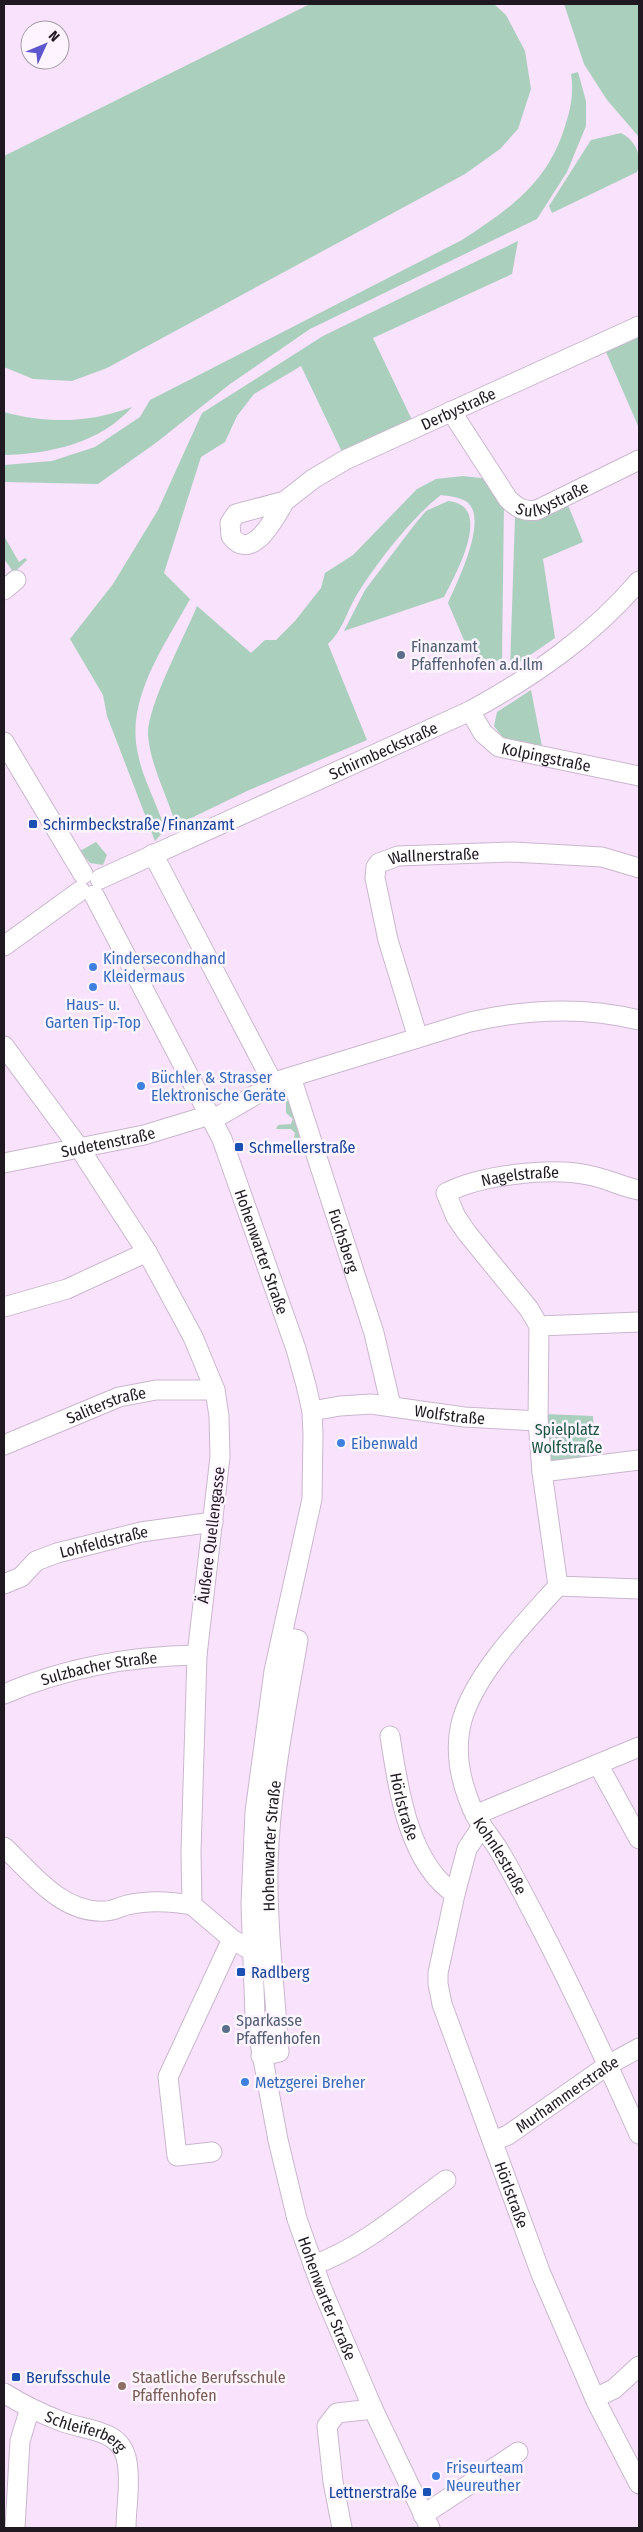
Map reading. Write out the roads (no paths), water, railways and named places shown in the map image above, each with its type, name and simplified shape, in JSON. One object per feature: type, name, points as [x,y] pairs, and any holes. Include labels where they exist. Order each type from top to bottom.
[{"type":"street","name":"Derbystraße","points":[[284,501],[334,466],[639,326]]},
{"type":"street","name":"Sulkystraße","points":[[451,411],[508,499],[518,508],[525,510],[537,510],[639,460]]},
{"type":"street","name":"Schirmbeckstraße","points":[[4,946],[89,885],[153,854],[470,711],[520,683],[556,659],[603,619],[639,581]]},
{"type":"street","name":"Kolpingstraße","points":[[470,711],[483,733],[499,747],[639,776]]},
{"type":"street","name":"Hohenwarter Straße","points":[[4,742],[89,885],[222,1139],[296,1349],[312,1411],[312,1499],[268,1707],[255,1812],[252,1951],[255,2016],[260,2056],[284,2172],[297,2219],[313,2265],[373,2409],[426,2521]]},
{"type":"street","name":"Wallnerstraße","points":[[418,1038],[388,940],[375,878],[379,863],[398,856],[513,852],[602,857],[639,868]]},
{"type":"street","points":[[153,854],[273,1083]]},
{"type":"street","points":[[211,1118],[273,1083],[495,1016],[546,1010],[593,1011],[639,1020]]},
{"type":"street","name":"Äußere Quellengasse","points":[[4,1046],[80,1149],[147,1252],[193,1337],[215,1390],[219,1416],[220,1457],[197,1655],[191,1852],[192,1905]]},
{"type":"street","name":"Fuchsberg","points":[[291,1077],[374,1333],[391,1406]]},
{"type":"street","name":"Sudetenstraße","points":[[4,1163],[80,1149],[211,1118]]},
{"type":"street","name":"Nagelstraße","points":[[539,1326],[529,1309],[467,1233],[456,1217],[446,1193],[457,1187],[510,1176],[567,1171],[602,1178],[639,1190]]},
{"type":"street","points":[[4,1307],[67,1289],[147,1252]]},
{"type":"street","points":[[639,1322],[539,1326],[538,1421],[542,1472],[558,1586],[639,1589]]},
{"type":"street","name":"Saliterstraße","points":[[4,1445],[119,1397],[156,1390],[215,1390]]},
{"type":"street","name":"Wolfstraße","points":[[312,1411],[355,1405],[391,1406],[464,1417],[538,1421]]},
{"type":"street","points":[[542,1472],[639,1460]]},
{"type":"street","name":"Lohfeldstraße","points":[[4,1584],[21,1577],[36,1561],[57,1553],[141,1532],[213,1522]]},
{"type":"street","name":"Kohnlestraße","points":[[558,1586],[482,1679],[462,1721],[459,1743],[460,1767],[478,1821],[497,1848],[538,1922],[608,2065],[639,2134]]},
{"type":"street","name":"Hohenwarter Straße","points":[[260,2056],[279,2052],[269,1916],[269,1844],[280,1750],[298,1640],[282,1636]]},
{"type":"street","name":"Sulzbacher Straße","points":[[4,1694],[84,1668],[129,1660],[197,1655]]},
{"type":"street","name":"Hörlstraße","points":[[390,1736],[398,1786],[410,1830],[437,1878],[455,1894]]},
{"type":"street","points":[[478,1821],[505,1801],[599,1766],[639,1748]]},
{"type":"street","points":[[599,1766],[639,1839]]},
{"type":"street","name":"Hörlstraße","points":[[478,1821],[467,1849],[455,1894],[438,1973],[438,1984],[447,2017],[541,2274],[596,2398],[639,2484]]},
{"type":"street","points":[[4,1847],[49,1890],[70,1904],[86,1911],[106,1912],[148,1902],[171,1901],[192,1905],[232,1939],[252,1951]]},
{"type":"street","points":[[212,2152],[177,2156],[168,2080],[232,1939]]},
{"type":"street","name":"Murhammerstraße","points":[[493,2141],[508,2135],[608,2065],[639,2048]]},
{"type":"street","points":[[313,2265],[330,2259],[378,2229],[446,2180]]},
{"type":"street","points":[[596,2398],[614,2389],[639,2366]]},
{"type":"street","name":"Schleiferberg","points":[[5,2390],[30,2408],[65,2423],[95,2429],[118,2443],[127,2463],[126,2528]]},
{"type":"street","points":[[15,2528],[20,2441],[30,2408]]},
{"type":"street","points":[[342,2528],[333,2482],[327,2426],[337,2413],[373,2409]]},
{"type":"street","points":[[426,2521],[518,2452]]},
{"type":"place","name":"Finanzamt Pfaffenhofen a.d.Ilm","points":[[401,655]]},
{"type":"place","name":"Schirmbeckstraße/Finanzamt","points":[[33,824]]},
{"type":"place","name":"Kindersecondhand Kleidermaus","points":[[93,967]]},
{"type":"place","name":"Haus- u. Garten Tip-Top","points":[[93,987]]},
{"type":"place","name":"Büchler & Strasser Elektronische Geräte","points":[[141,1086]]},
{"type":"place","name":"Schmellerstraße","points":[[239,1147]]},
{"type":"place","name":"Eibenwald","points":[[341,1443]]},
{"type":"place","name":"Radlberg","points":[[241,1972]]},
{"type":"place","name":"Sparkasse Pfaffenhofen","points":[[226,2029]]},
{"type":"place","name":"Metzgerei Breher","points":[[245,2082]]},
{"type":"place","name":"Berufsschule","points":[[16,2377]]},
{"type":"place","name":"Staatliche Berufsschule Pfaffenhofen","points":[[122,2386]]},
{"type":"place","name":"Friseurteam Neureuther","points":[[436,2476]]},
{"type":"place","name":"Lettnerstraße","points":[[427,2492]]},
{"type":"park label","name":"Spielplatz Wolfstraße","points":[[567,1438]]}]
